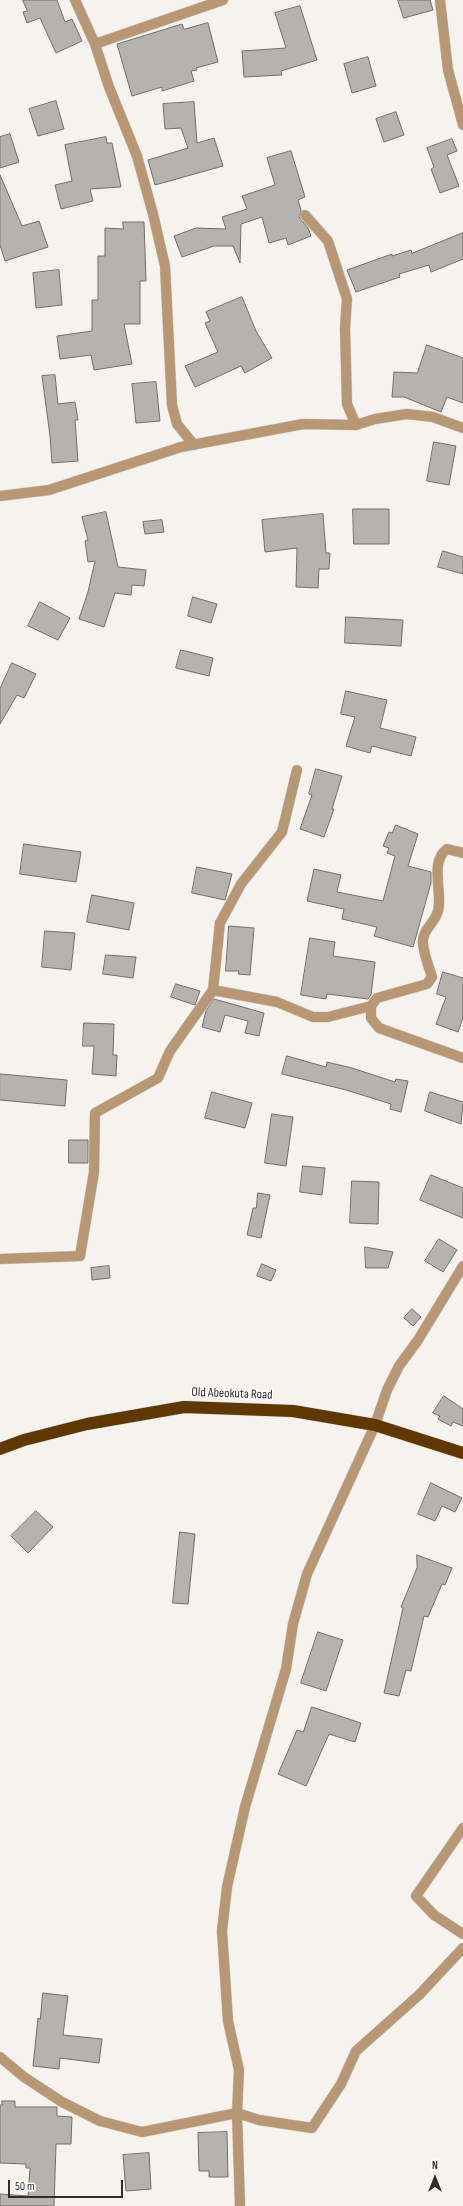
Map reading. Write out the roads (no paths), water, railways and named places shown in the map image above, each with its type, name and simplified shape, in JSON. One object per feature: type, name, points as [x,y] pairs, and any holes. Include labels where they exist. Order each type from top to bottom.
[{"type":"highway","name":"Old Abeokuta Road","points":[[0,1449],[24,1440],[87,1424],[184,1407],[293,1411],[375,1425],[463,1453]]},
{"type":"street","points":[[75,0],[95,44],[109,87],[137,156],[153,214],[165,266],[172,405],[177,424],[194,445]]},
{"type":"street","points":[[95,44],[223,0]]},
{"type":"street","points":[[440,0],[448,70],[463,125]]},
{"type":"street","points":[[305,215],[328,241],[347,299],[345,328],[347,404],[356,426]]},
{"type":"street","points":[[0,496],[49,490],[153,456],[194,445],[303,424],[356,426],[375,419],[407,414],[433,417],[463,428]]},
{"type":"street","points":[[0,1259],[80,1256],[94,1172],[95,1113],[158,1078],[170,1051],[213,990],[220,923],[241,884],[282,832],[297,770]]},
{"type":"street","points":[[213,990],[277,1002],[313,1017],[328,1017],[370,1006],[377,998],[427,984],[432,977],[422,944],[424,934],[438,912],[438,868],[440,859],[447,849],[463,853]]},
{"type":"street","points":[[370,1006],[371,1018],[379,1028],[463,1058]]},
{"type":"street","points":[[240,2206],[237,2113],[239,2070],[228,2021],[222,1931],[227,1887],[245,1808],[286,1669],[293,1624],[307,1574],[375,1425],[387,1390],[399,1366],[418,1340],[463,1266]]},
{"type":"street","points":[[463,1828],[416,1896],[434,1915],[463,1934]]},
{"type":"street","points":[[0,2058],[24,2077],[62,2102],[100,2121],[142,2132],[237,2113],[259,2120],[312,2128],[341,2084],[356,2051],[419,1995],[463,1948]]}]
